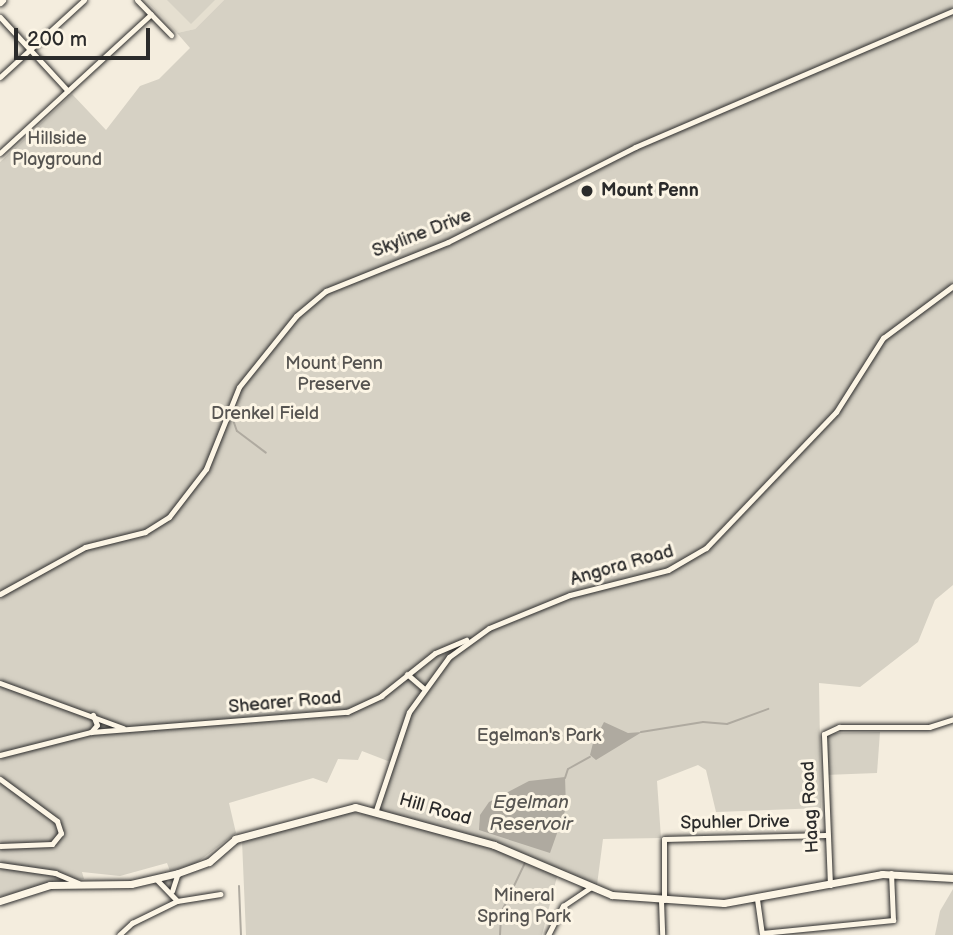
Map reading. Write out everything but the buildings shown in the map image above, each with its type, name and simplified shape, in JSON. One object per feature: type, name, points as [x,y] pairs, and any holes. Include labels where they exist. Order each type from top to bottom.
[{"type":"street","points":[[0,77],[84,0]]},
{"type":"street","points":[[137,0],[171,35]]},
{"type":"street","name":"Skyline Drive","points":[[0,594],[85,547],[145,532],[170,517],[206,469],[239,387],[296,316],[326,291],[447,242],[631,148],[953,11]]},
{"type":"street","points":[[0,153],[150,14]]},
{"type":"street","points":[[0,18],[68,91]]},
{"type":"street","name":"Angora Road","points":[[376,810],[404,723],[423,688],[469,639],[570,595],[667,570],[706,548],[836,412],[883,338],[953,286]]},
{"type":"street","name":"Shearer Road","points":[[0,755],[91,732],[336,715],[371,702],[444,648],[469,639]]},
{"type":"street","points":[[407,674],[423,688]]},
{"type":"street","points":[[0,683],[56,706],[92,714],[123,729]]},
{"type":"street","points":[[91,732],[97,725],[92,714]]},
{"type":"street","name":"Haag Road","points":[[830,885],[824,734],[839,727],[929,726],[953,719]]},
{"type":"street","points":[[0,779],[61,828],[52,844],[0,846]]},
{"type":"street","name":"Hill Road","points":[[0,901],[50,885],[156,878],[178,873],[203,865],[234,839],[346,808],[376,810],[494,845],[591,887],[663,900],[757,899],[891,873],[953,878]]},
{"type":"street","name":"Spuhler Drive","points":[[663,900],[664,839],[826,835]]},
{"type":"street","name":"Hill Road","points":[[0,865],[55,873],[78,883]]},
{"type":"street","points":[[50,885],[55,873]]},
{"type":"street","points":[[172,891],[178,873]]},
{"type":"street","points":[[757,899],[762,933],[893,920],[891,873]]},
{"type":"street","points":[[156,878],[172,891],[177,901]]},
{"type":"street","points":[[548,935],[563,906],[591,887]]},
{"type":"street","points":[[119,935],[132,923],[177,901],[219,894]]},
{"type":"street","points":[[662,935],[663,900]]},
{"type":"shaded area","points":[[146,0],[224,0],[195,29],[177,33]]},
{"type":"green space","points":[[167,0],[215,0],[191,24]]},
{"type":"green space","name":"Mount Penn Preserve","points":[[224,0],[953,0],[953,585],[935,600],[918,642],[860,687],[819,683],[821,808],[716,812],[706,770],[698,765],[657,781],[661,838],[603,839],[597,885],[559,869],[542,935],[246,935],[242,841],[341,812],[378,815],[393,763],[362,751],[358,760],[338,759],[327,783],[313,778],[229,803],[236,833],[195,864],[170,871],[167,863],[120,876],[82,872],[84,879],[56,881],[0,897],[0,162],[72,94],[106,130],[140,86],[159,79],[190,48],[177,33],[195,29]]},
{"type":"green space","points":[[880,732],[877,773],[825,775],[824,742],[831,733]]},
{"type":"green space","points":[[953,889],[953,935],[935,935],[940,911]]},
{"type":"water","points":[[604,722],[628,733],[642,732],[596,760],[590,755]]},
{"type":"water","name":"Egelman Reservoir","points":[[565,777],[566,808],[550,853],[479,830],[480,815],[489,802],[529,781]]},
{"type":"waterway","points":[[231,414],[237,431],[266,453]]},
{"type":"waterway","points":[[641,732],[703,722],[727,724],[768,709]]},
{"type":"waterway","points":[[565,778],[568,769],[590,757]]},
{"type":"waterway","points":[[500,935],[501,913],[525,863]]},
{"type":"waterway","points":[[239,886],[241,935]]},
{"type":"place","name":"Mount Penn","points":[[587,191]]},
{"type":"park label","name":"Hillside Playground","points":[[57,150]]},
{"type":"park label","name":"Drenkel Field","points":[[265,414]]},
{"type":"park label","name":"Egelman's Park","points":[[539,736]]},
{"type":"park label","name":"Mineral Spring Park","points":[[524,907]]}]
